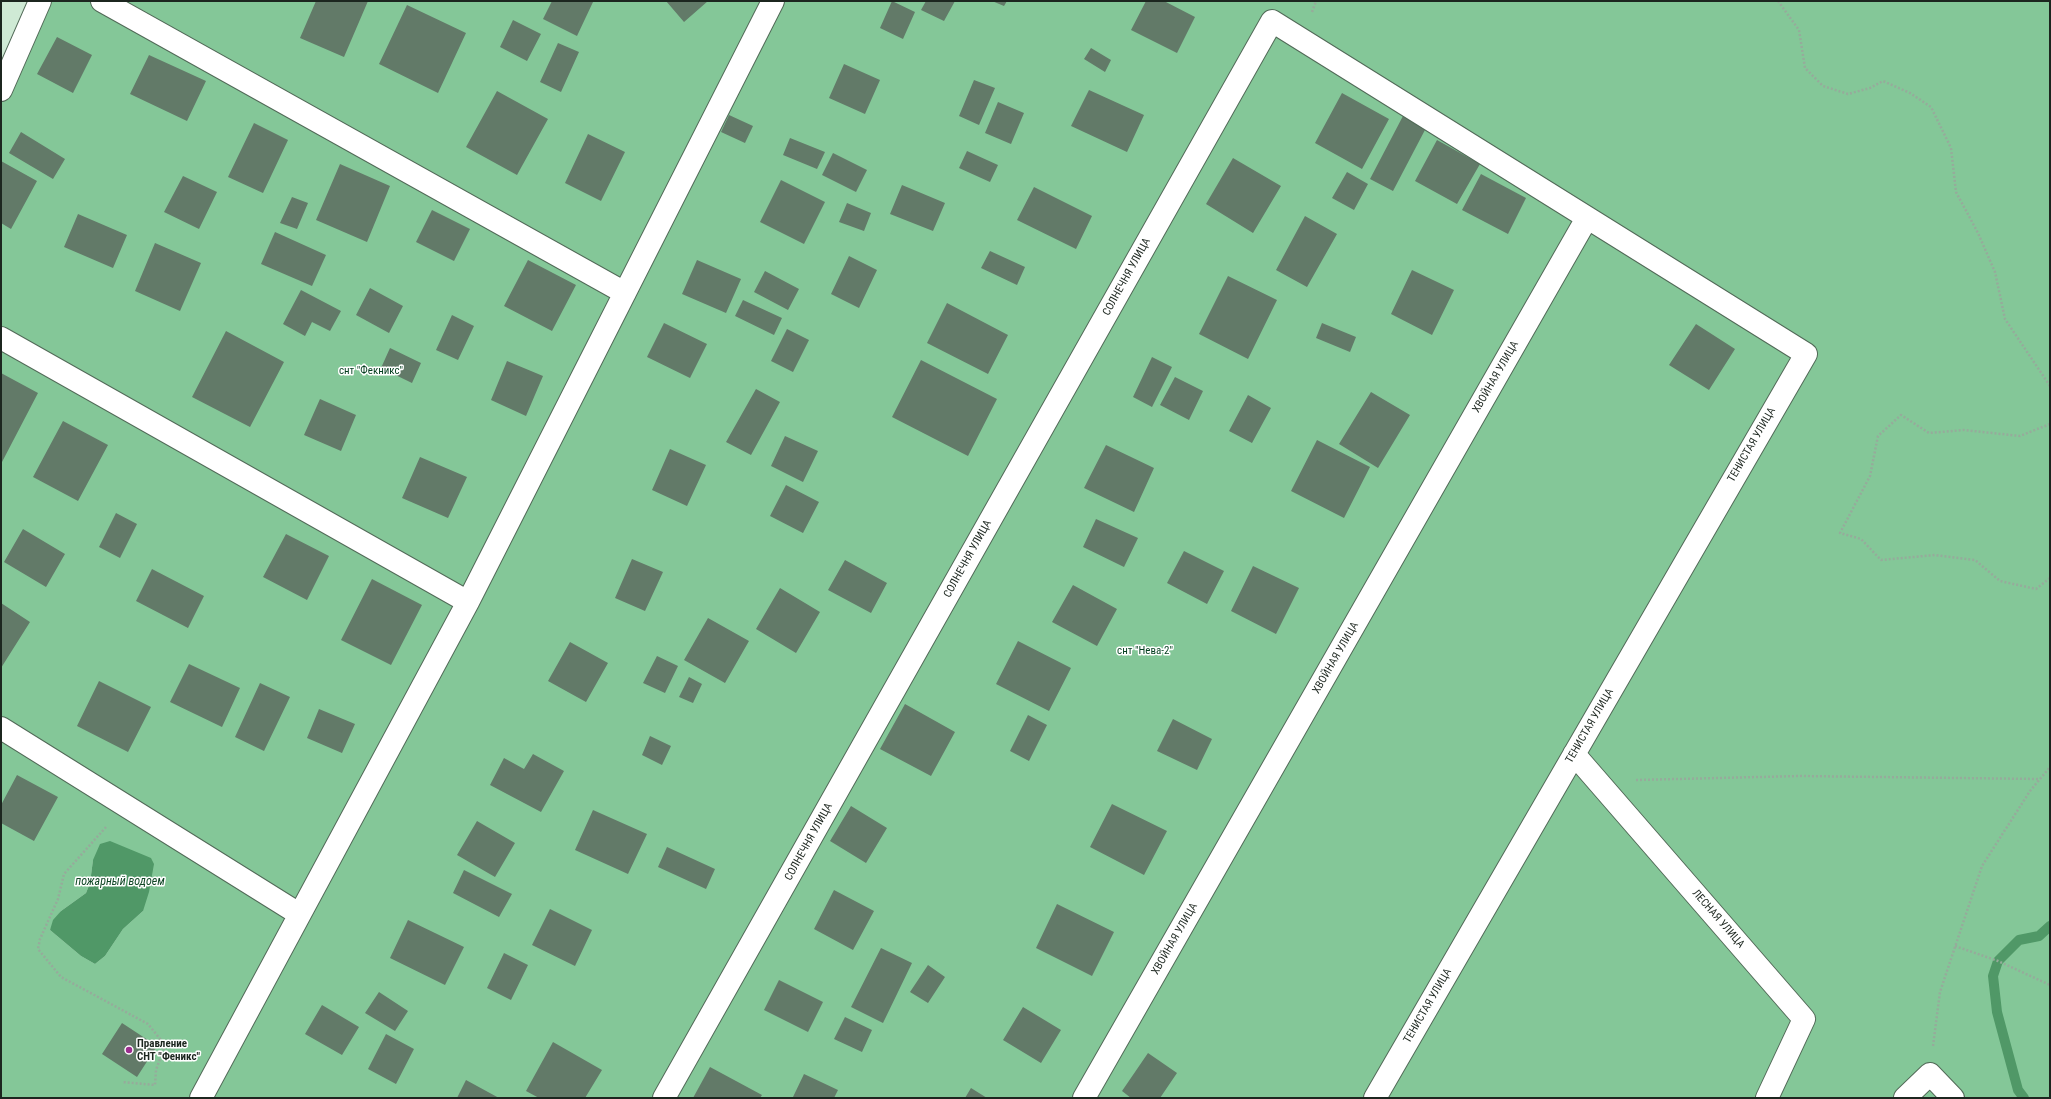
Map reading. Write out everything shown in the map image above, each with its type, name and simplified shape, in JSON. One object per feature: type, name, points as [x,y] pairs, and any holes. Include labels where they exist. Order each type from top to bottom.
[{"type":"street","points":[[1,90],[40,1]]},
{"type":"street","points":[[102,1],[625,293]]},
{"type":"street","points":[[201,1098],[468,602],[773,1]]},
{"type":"street","name":"СОЛНЕЧНЯ УЛИЦА","points":[[664,1098],[1272,21],[1587,218]]},
{"type":"street","name":"ТЕНИСТАЯ УЛИЦА","points":[[1375,1098],[1806,354],[1587,218]]},
{"type":"street","name":"ХВОЙНАЯ УЛИЦА","points":[[1084,1098],[1587,218]]},
{"type":"street","points":[[1,338],[468,602]]},
{"type":"street","points":[[1,728],[299,914]]},
{"type":"street","name":"ЛЕСНАЯ УЛИЦА","points":[[1574,754],[1804,1019],[1767,1098]]},
{"type":"street","points":[[1905,1098],[1930,1074],[1953,1098]]},
{"type":"path","points":[[1778,1],[1799,30],[1805,68],[1823,86],[1848,94],[1870,88],[1883,81],[1910,93],[1931,107],[1951,148],[1956,192],[1978,233],[1995,272],[2005,319],[2050,386]]},
{"type":"path","points":[[2050,424],[2020,436],[1964,430],[1929,433],[1901,415],[1878,436],[1870,476],[1840,533],[1861,539],[1881,560],[1935,555],[1975,560],[2000,581],[2036,589],[2050,578]]},
{"type":"path","points":[[1930,1074],[1940,992],[1982,866],[2039,779],[2050,767]]},
{"type":"path","points":[[1598,781],[1800,776],[2039,779]]},
{"type":"path","points":[[122,1082],[155,1085],[156,1070],[165,1045],[148,1024],[61,977],[38,949],[40,939],[58,899],[64,874],[124,805]]},
{"type":"path","points":[[1955,946],[1998,961],[2050,985]]},
{"type":"green space","points":[[41,1],[2050,1],[2050,1098],[1,1098],[1,90]],"holes":[[[93,860],[143,911],[123,929],[105,956],[95,964],[81,956],[50,930],[61,911],[86,893],[90,883]]]},
{"type":"water","name":"пожарный водоем","points":[[110,841],[151,858],[154,864],[149,892],[143,911],[123,929],[105,956],[95,964],[81,956],[50,930],[53,920],[61,911],[86,893],[90,883],[93,860],[100,844]]},
{"type":"building","points":[[316,1],[368,1],[344,57],[300,38]]},
{"type":"building","points":[[552,1],[593,2],[577,36],[543,19]]},
{"type":"building","points":[[666,1],[708,1],[684,22]]},
{"type":"building","points":[[892,1],[915,12],[903,39],[880,28]]},
{"type":"building","points":[[926,1],[955,1],[944,21],[921,10]]},
{"type":"building","points":[[992,1],[1007,1],[1004,6]]},
{"type":"building","points":[[1146,1],[1164,1],[1195,17],[1177,53],[1131,30]]},
{"type":"building","points":[[407,5],[466,33],[438,93],[379,64]]},
{"type":"building","points":[[513,20],[541,34],[527,61],[500,47]]},
{"type":"building","points":[[57,37],[92,55],[73,93],[37,74]]},
{"type":"building","points":[[558,43],[579,52],[561,92],[540,82]]},
{"type":"building","points":[[1091,48],[1111,60],[1105,72],[1084,59]]},
{"type":"building","points":[[149,55],[206,81],[187,121],[130,94]]},
{"type":"building","points":[[844,64],[880,80],[865,114],[829,98]]},
{"type":"building","points":[[974,80],[995,88],[979,125],[959,116]]},
{"type":"building","points":[[1089,90],[1144,115],[1127,152],[1071,126]]},
{"type":"building","points":[[497,91],[548,119],[517,175],[466,147]]},
{"type":"building","points":[[1342,93],[1389,119],[1362,169],[1315,143]]},
{"type":"building","points":[[998,102],[1024,113],[1011,144],[985,133]]},
{"type":"building","points":[[729,115],[753,126],[745,143],[721,132]]},
{"type":"building","points":[[1403,116],[1426,128],[1393,191],[1370,179]]},
{"type":"building","points":[[254,123],[288,140],[263,193],[228,177]]},
{"type":"building","points":[[21,132],[65,159],[53,179],[9,153]]},
{"type":"building","points":[[588,134],[625,152],[601,201],[565,183]]},
{"type":"building","points":[[790,138],[825,152],[817,169],[783,155]]},
{"type":"building","points":[[1437,140],[1480,164],[1457,204],[1415,181]]},
{"type":"building","points":[[967,151],[998,165],[990,182],[959,168]]},
{"type":"building","points":[[833,153],[867,170],[856,192],[822,175]]},
{"type":"building","points":[[1233,158],[1281,186],[1253,233],[1206,204]]},
{"type":"building","points":[[1,161],[37,181],[11,229],[1,223]]},
{"type":"building","points":[[340,164],[390,186],[367,242],[316,220]]},
{"type":"building","points":[[1347,172],[1368,184],[1354,210],[1332,198]]},
{"type":"building","points":[[1481,174],[1526,198],[1508,234],[1462,210]]},
{"type":"building","points":[[183,176],[217,192],[199,229],[164,212]]},
{"type":"building","points":[[781,180],[825,202],[804,244],[760,222]]},
{"type":"building","points":[[902,185],[945,203],[933,231],[890,214]]},
{"type":"building","points":[[1034,187],[1092,216],[1076,249],[1017,220]]},
{"type":"building","points":[[292,197],[308,203],[297,229],[280,223]]},
{"type":"building","points":[[847,203],[871,213],[864,231],[839,222]]},
{"type":"building","points":[[432,210],[470,229],[454,261],[416,242]]},
{"type":"building","points":[[78,214],[127,235],[113,268],[64,247]]},
{"type":"building","points":[[1305,216],[1337,234],[1307,287],[1276,270]]},
{"type":"building","points":[[275,232],[326,255],[312,286],[261,264]]},
{"type":"building","points":[[155,243],[201,263],[180,311],[135,291]]},
{"type":"building","points":[[990,251],[1025,267],[1017,285],[981,268]]},
{"type":"building","points":[[849,256],[877,270],[859,308],[831,294]]},
{"type":"building","points":[[528,260],[576,285],[552,331],[504,306]]},
{"type":"building","points":[[697,260],[741,279],[726,313],[682,294]]},
{"type":"building","points":[[1412,270],[1454,290],[1432,335],[1391,314]]},
{"type":"building","points":[[765,271],[799,289],[788,310],[754,292]]},
{"type":"building","points":[[1228,276],[1277,300],[1248,359],[1199,334]]},
{"type":"building","points":[[370,288],[403,306],[389,333],[356,315]]},
{"type":"building","points":[[301,290],[341,311],[330,331],[312,322],[305,336],[283,324]]},
{"type":"building","points":[[743,300],[782,318],[774,335],[735,316]]},
{"type":"building","points":[[947,303],[1008,335],[988,374],[927,343]]},
{"type":"building","points":[[452,315],[474,326],[458,360],[436,350]]},
{"type":"building","points":[[664,323],[707,344],[690,378],[647,357]]},
{"type":"building","points":[[1322,323],[1356,337],[1350,352],[1316,338]]},
{"type":"building","points":[[1696,324],[1735,349],[1709,390],[1669,365]]},
{"type":"building","points":[[787,329],[809,340],[793,372],[771,361]]},
{"type":"building","points":[[226,331],[284,362],[250,427],[192,397]]},
{"type":"building","points":[[390,348],[421,363],[412,383],[381,368]]},
{"type":"building","points":[[1152,357],[1172,367],[1152,407],[1133,397]]},
{"type":"building","points":[[921,360],[997,399],[968,456],[892,417]]},
{"type":"building","points":[[507,361],[543,376],[526,416],[491,400]]},
{"type":"building","points":[[1,373],[38,393],[2,462],[1,461]]},
{"type":"building","points":[[1175,377],[1203,391],[1189,420],[1160,405]]},
{"type":"building","points":[[756,389],[780,402],[751,455],[726,442]]},
{"type":"building","points":[[1371,392],[1410,415],[1378,468],[1339,444]]},
{"type":"building","points":[[1248,395],[1271,408],[1252,443],[1229,431]]},
{"type":"building","points":[[320,399],[356,415],[341,451],[304,435]]},
{"type":"building","points":[[63,421],[108,445],[78,501],[33,477]]},
{"type":"building","points":[[785,436],[818,451],[803,482],[771,466]]},
{"type":"building","points":[[1317,440],[1370,467],[1344,518],[1291,491]]},
{"type":"building","points":[[1106,445],[1154,468],[1134,512],[1084,488]]},
{"type":"building","points":[[670,449],[706,465],[687,506],[652,490]]},
{"type":"building","points":[[420,457],[467,477],[448,518],[402,498]]},
{"type":"building","points":[[786,485],[819,502],[803,533],[770,516]]},
{"type":"building","points":[[116,513],[137,524],[120,558],[99,547]]},
{"type":"building","points":[[1096,519],[1138,538],[1124,567],[1083,547]]},
{"type":"building","points":[[23,529],[65,554],[46,587],[4,562]]},
{"type":"building","points":[[286,534],[329,556],[307,600],[263,577]]},
{"type":"building","points":[[1184,551],[1224,571],[1207,604],[1167,583]]},
{"type":"building","points":[[632,559],[663,572],[645,611],[615,598]]},
{"type":"building","points":[[845,560],[887,583],[871,613],[828,590]]},
{"type":"building","points":[[1253,566],[1299,588],[1276,634],[1231,611]]},
{"type":"building","points":[[152,569],[204,596],[188,628],[136,601]]},
{"type":"building","points":[[372,579],[422,605],[391,665],[341,640]]},
{"type":"building","points":[[1073,585],[1117,609],[1097,646],[1052,622]]},
{"type":"building","points":[[780,588],[820,612],[796,653],[756,629]]},
{"type":"building","points":[[1,603],[30,622],[1,668]]},
{"type":"building","points":[[708,618],[749,641],[725,683],[684,660]]},
{"type":"building","points":[[1018,641],[1071,668],[1049,711],[996,684]]},
{"type":"building","points":[[570,642],[608,663],[586,702],[548,681]]},
{"type":"building","points":[[657,656],[678,666],[665,693],[643,683]]},
{"type":"building","points":[[189,664],[240,688],[222,727],[170,702]]},
{"type":"building","points":[[689,677],[702,684],[693,703],[679,697]]},
{"type":"building","points":[[99,681],[151,707],[128,752],[77,726]]},
{"type":"building","points":[[260,683],[290,697],[264,751],[235,737]]},
{"type":"building","points":[[905,704],[955,732],[931,776],[880,749]]},
{"type":"building","points":[[319,709],[355,724],[342,753],[307,738]]},
{"type":"building","points":[[1028,715],[1047,725],[1029,761],[1010,751]]},
{"type":"building","points":[[1173,719],[1212,739],[1197,770],[1157,751]]},
{"type":"building","points":[[650,736],[671,746],[662,765],[642,755]]},
{"type":"building","points":[[533,754],[564,771],[541,812],[490,785],[504,758],[524,769]]},
{"type":"building","points":[[17,775],[58,797],[34,841],[1,823],[1,805]]},
{"type":"building","points":[[1112,804],[1167,831],[1144,875],[1090,847]]},
{"type":"building","points":[[851,806],[887,828],[866,863],[830,841]]},
{"type":"building","points":[[593,810],[647,834],[628,874],[575,850]]},
{"type":"building","points":[[477,821],[515,843],[495,877],[457,855]]},
{"type":"building","points":[[667,847],[715,869],[706,889],[658,867]]},
{"type":"building","points":[[464,870],[512,894],[499,917],[453,893]]},
{"type":"building","points":[[834,890],[874,911],[853,950],[814,929]]},
{"type":"building","points":[[1057,904],[1114,932],[1092,976],[1036,948]]},
{"type":"building","points":[[550,909],[592,930],[575,966],[532,945]]},
{"type":"building","points":[[408,920],[464,947],[445,985],[390,958]]},
{"type":"building","points":[[881,948],[912,963],[883,1023],[851,1007]]},
{"type":"building","points":[[504,953],[528,965],[511,1000],[487,988]]},
{"type":"building","points":[[928,965],[945,977],[928,1003],[910,992]]},
{"type":"building","points":[[779,980],[823,1002],[808,1032],[764,1010]]},
{"type":"building","points":[[379,992],[408,1011],[395,1031],[365,1013]]},
{"type":"building","points":[[322,1005],[359,1027],[342,1055],[305,1034]]},
{"type":"building","points":[[1023,1007],[1061,1030],[1041,1063],[1003,1040]]},
{"type":"building","points":[[845,1017],[872,1030],[862,1052],[834,1039]]},
{"type":"building","name":"Правление СНТ \"Феникс\"","points":[[122,1023],[157,1046],[137,1077],[102,1054]]},
{"type":"building","points":[[386,1034],[414,1049],[396,1084],[368,1069]]},
{"type":"building","points":[[553,1042],[602,1070],[585,1098],[539,1098],[526,1091]]},
{"type":"building","points":[[1148,1053],[1177,1073],[1160,1098],[1131,1098],[1122,1091]]},
{"type":"building","points":[[710,1067],[762,1095],[760,1098],[693,1098]]},
{"type":"building","points":[[804,1074],[838,1090],[834,1098],[793,1097]]},
{"type":"building","points":[[466,1080],[499,1098],[457,1098]]},
{"type":"building","points":[[971,1088],[987,1098],[965,1098]]},
{"type":"waterway","points":[[2024,1098],[2018,1090],[1997,1012],[1993,976],[1998,961],[2019,940],[2039,936],[2050,926]]},
{"type":"place","name":"Правление СНТ \"Феникс\"","points":[[129,1050]]},
{"type":"park label","name":"снт \"Фекникс\"","points":[[371,371]]},
{"type":"park label","name":"снт \"Нева-2\"","points":[[1145,651]]}]
